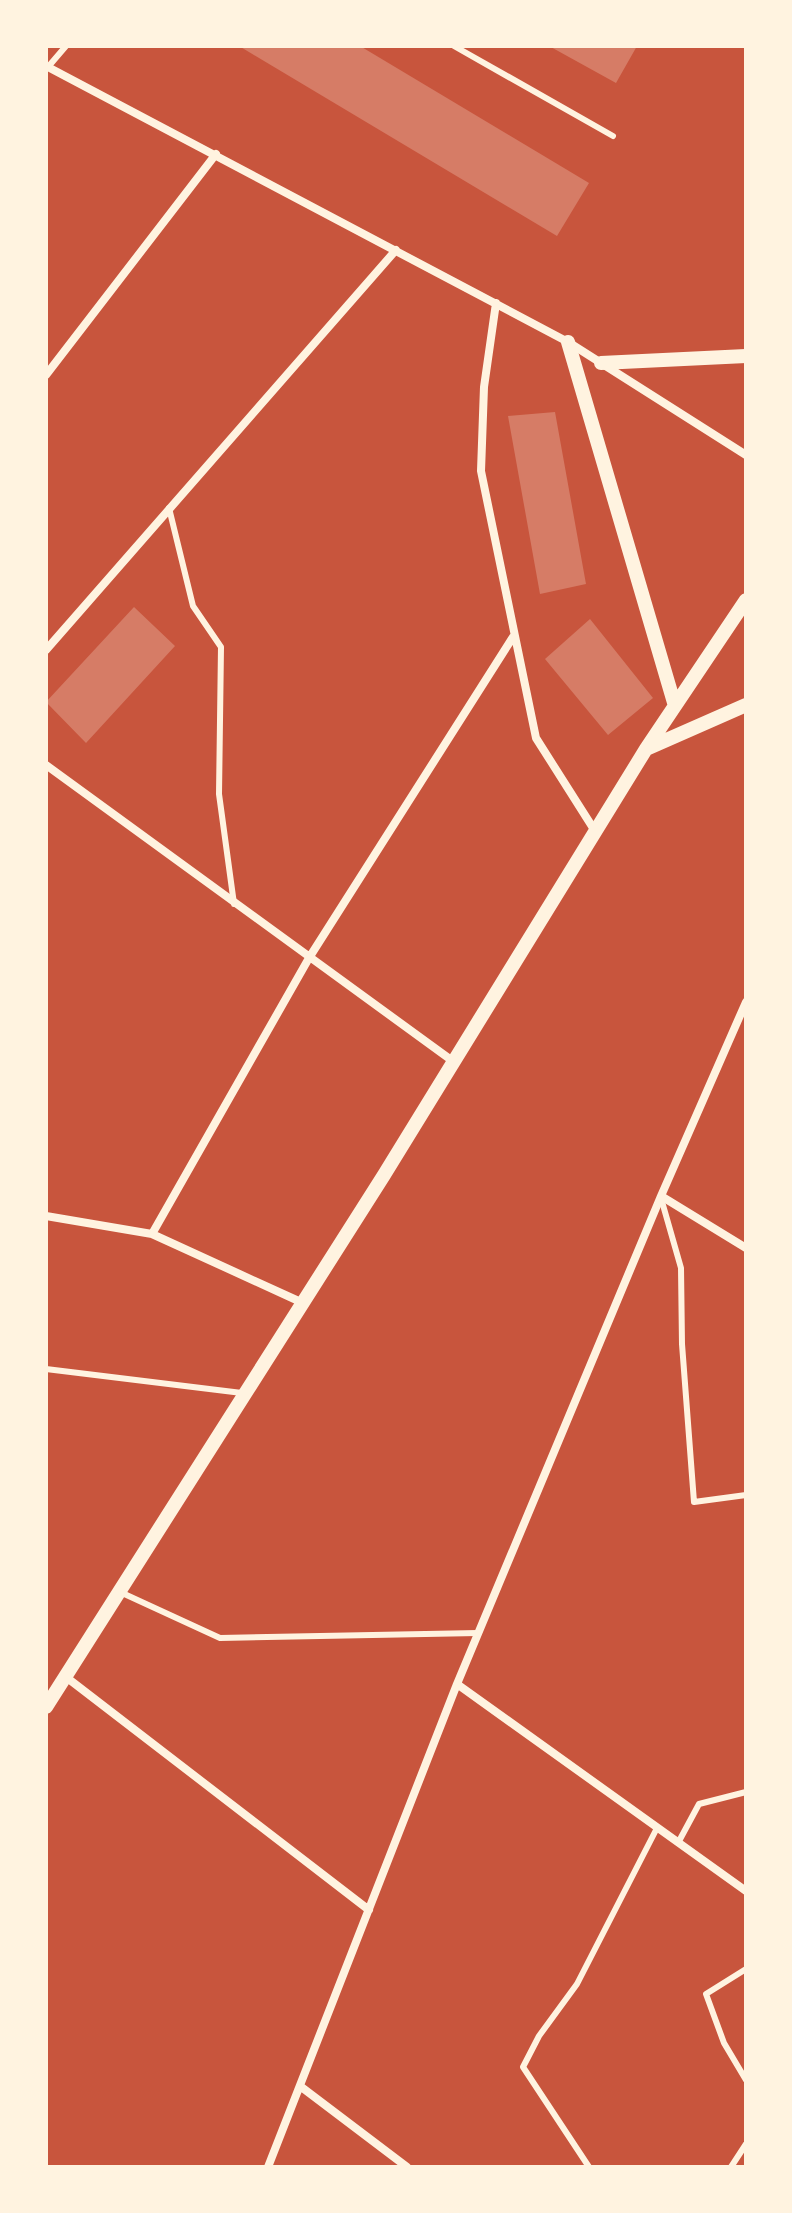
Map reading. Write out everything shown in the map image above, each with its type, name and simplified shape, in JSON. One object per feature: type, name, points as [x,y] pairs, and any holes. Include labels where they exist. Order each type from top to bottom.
[{"type":"street","points":[[47,66],[568,342],[746,455]]},
{"type":"street","points":[[46,375],[216,154]]},
{"type":"street","points":[[46,650],[396,250]]},
{"type":"street","points":[[496,303],[484,387],[481,471],[536,738],[595,831]]},
{"type":"street","points":[[568,342],[675,706]]},
{"type":"street","points":[[601,363],[746,356]]},
{"type":"street","points":[[47,1701],[66,1677],[303,1303],[646,749],[746,600]]},
{"type":"street","points":[[152,1234],[309,958],[513,637]]},
{"type":"street","points":[[646,749],[746,705]]},
{"type":"street","points":[[46,765],[234,905],[454,1062]]},
{"type":"street","points":[[268,2167],[457,1684],[661,1196],[746,1002]]},
{"type":"street","points":[[661,1196],[746,1248]]},
{"type":"street","points":[[46,1216],[152,1234],[303,1303]]},
{"type":"street","points":[[66,1677],[369,1910]]},
{"type":"street","points":[[457,1684],[746,1891]]},
{"type":"street","points":[[300,2086],[407,2167]]},
{"type":"lane","points":[[47,66],[66,46]]},
{"type":"lane","points":[[454,46],[613,136]]},
{"type":"lane","points":[[169,508],[193,606],[221,647],[219,794],[234,905]]},
{"type":"lane","points":[[661,1196],[681,1268],[682,1344],[694,1502],[746,1495]]},
{"type":"lane","points":[[46,1369],[246,1393]]},
{"type":"lane","points":[[120,1591],[220,1638],[478,1633]]},
{"type":"lane","points":[[678,1843],[699,1804],[746,1792]]},
{"type":"lane","points":[[589,2167],[523,2067],[539,2036],[577,1984],[657,1828]]},
{"type":"lane","points":[[746,1969],[706,1994],[724,2043],[746,2080]]},
{"type":"lane","points":[[731,2167],[744,2147]]},
{"type":"building","points":[[239,46],[360,46],[589,183],[557,236]]},
{"type":"building","points":[[549,46],[637,46],[616,83]]},
{"type":"building","points":[[555,412],[586,584],[540,594],[508,416]]},
{"type":"building","points":[[134,607],[175,646],[86,743],[46,702]]},
{"type":"building","points":[[590,619],[653,698],[608,735],[545,659]]}]
